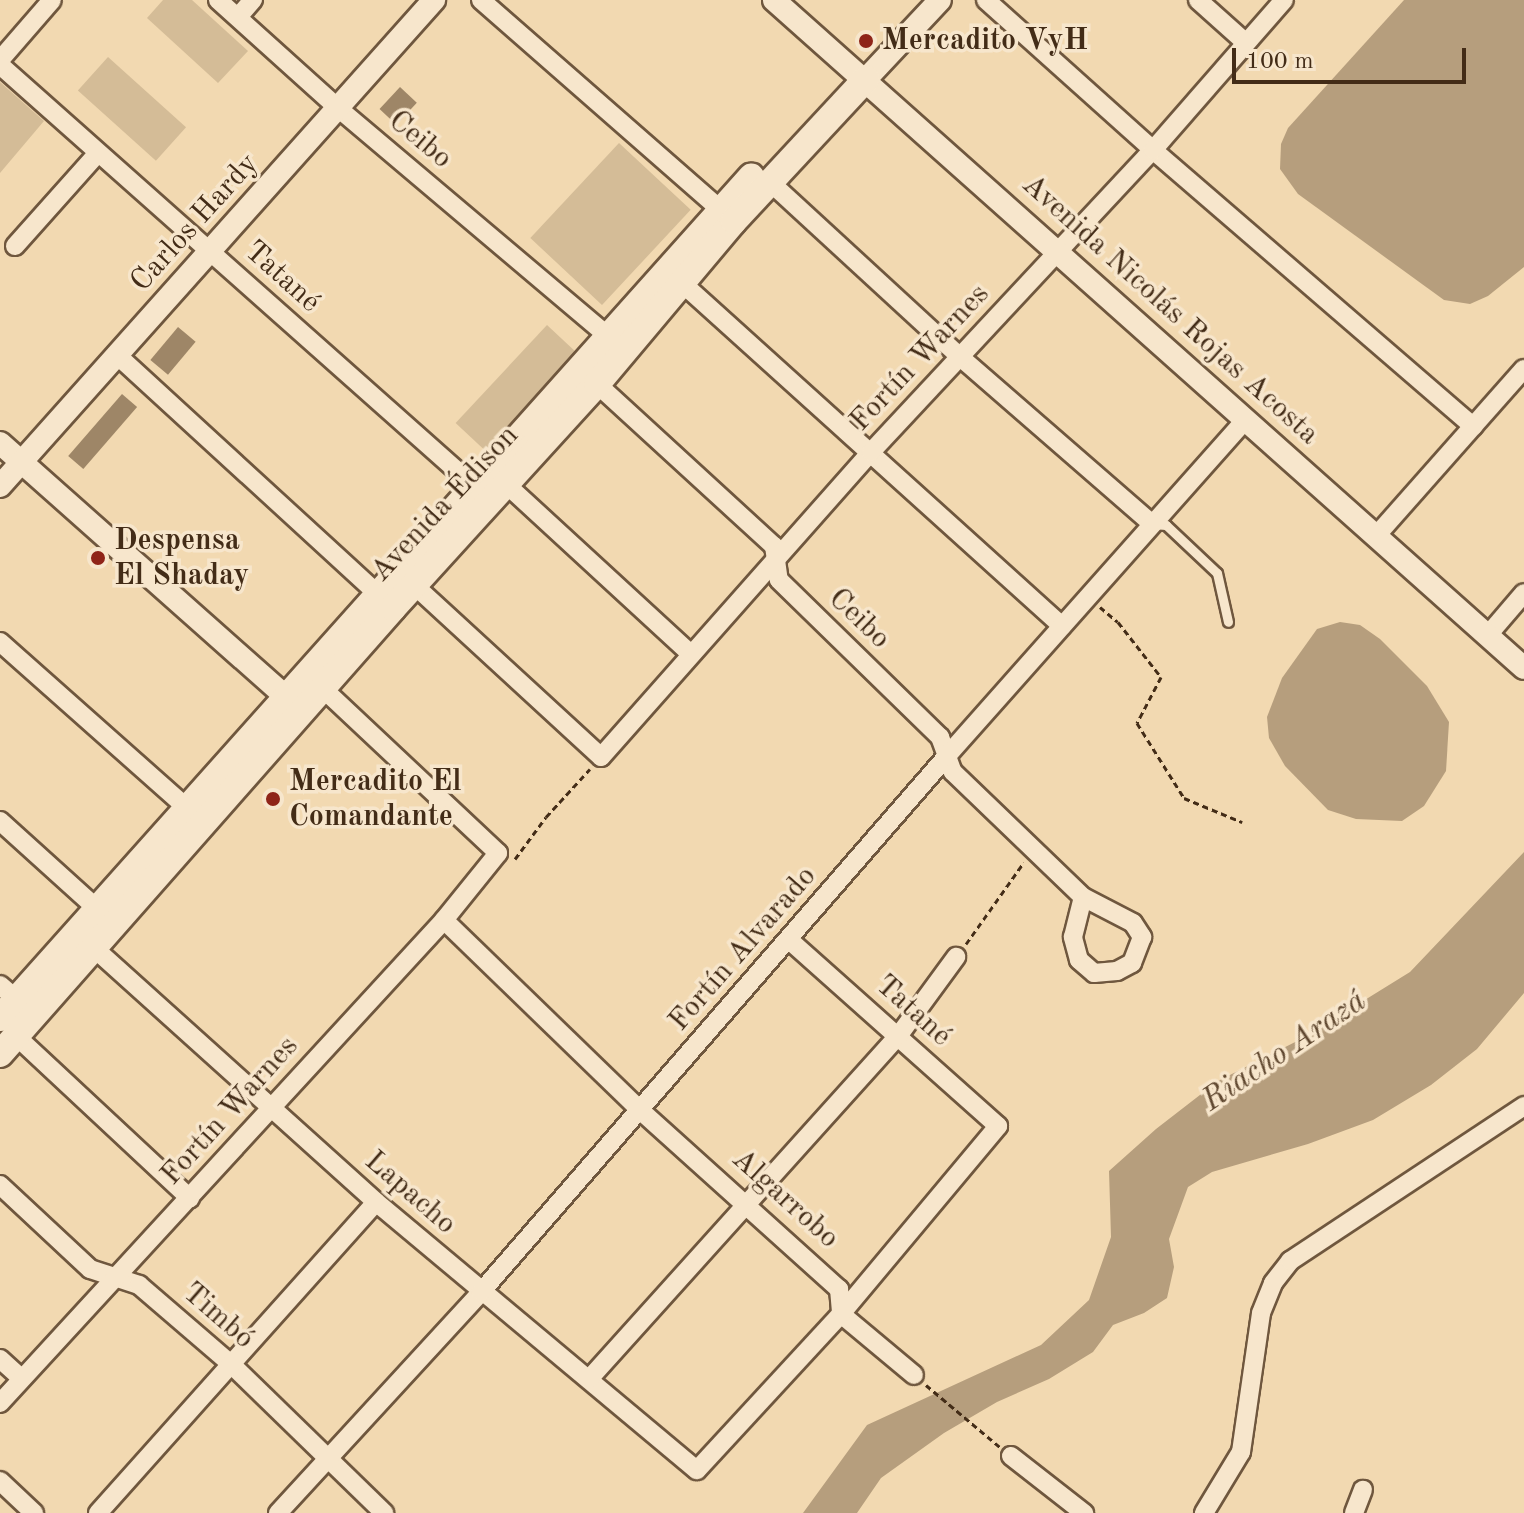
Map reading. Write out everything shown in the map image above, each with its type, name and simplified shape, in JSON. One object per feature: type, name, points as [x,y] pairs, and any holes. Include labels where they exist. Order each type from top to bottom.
[{"type":"main road","name":"Avenida Édison","points":[[294,704],[322,688],[386,600],[414,585],[727,215],[859,74]]},
{"type":"main road","name":"Avenida Édison","points":[[11,1018],[106,916],[386,600],[597,384],[617,344],[682,283],[727,215],[770,182],[859,74]]},
{"type":"main road","name":"Avenida Édison","points":[[11,1018],[94,948],[106,916]]},
{"type":"street","points":[[0,62],[52,0]]},
{"type":"street","name":"Ceibo","points":[[218,0],[338,108],[617,344]]},
{"type":"street","points":[[238,17],[253,0]]},
{"type":"street","name":"Carlos Hardy","points":[[0,486],[434,0]]},
{"type":"street","points":[[481,0],[727,215]]},
{"type":"street","name":"Avenida Nicolás Rojas Acosta","points":[[774,0],[1524,668]]},
{"type":"street","name":"Avenida Édison","points":[[859,74],[940,0]]},
{"type":"street","points":[[986,0],[1153,150],[1473,426]]},
{"type":"street","points":[[1198,0],[1245,42]]},
{"type":"street","name":"Fortín Warnes","points":[[601,757],[871,452],[1153,150],[1284,0]]},
{"type":"street","name":"Tatané","points":[[0,62],[97,154],[491,491],[690,653]]},
{"type":"street","points":[[15,246],[97,154]]},
{"type":"street","points":[[770,182],[959,356],[1152,524]]},
{"type":"street","points":[[682,283],[1062,626]]},
{"type":"street","points":[[117,355],[386,600]]},
{"type":"street","points":[[1376,536],[1524,369]]},
{"type":"street","name":"Ceibo","points":[[597,384],[774,546],[779,580],[940,737],[953,772],[1083,897]]},
{"type":"street","name":"Fortín Alvarado","points":[[278,1513],[481,1292],[1087,596],[1246,419]]},
{"type":"street","points":[[0,443],[294,704]]},
{"type":"street","points":[[414,585],[601,757]]},
{"type":"street","points":[[1488,635],[1524,593]]},
{"type":"street","points":[[0,642],[195,816]]},
{"type":"street","points":[[322,688],[498,853]]},
{"type":"street","points":[[0,821],[106,916]]},
{"type":"street","name":"Fortín Warnes","points":[[0,1403],[20,1377],[119,1277],[272,1105],[444,920],[498,853]]},
{"type":"street","name":"Algarrobo","points":[[444,920],[640,1110],[839,1289],[841,1314],[914,1375]]},
{"type":"street","name":"Tatané","points":[[789,940],[998,1126],[841,1314]]},
{"type":"street","name":"Lapacho","points":[[94,948],[272,1105],[376,1202],[697,1470],[841,1314]]},
{"type":"street","points":[[590,1378],[899,1035],[956,957]]},
{"type":"street","points":[[11,1018],[190,1198]]},
{"type":"street","points":[[1204,1513],[1241,1452],[1261,1313],[1273,1283],[1290,1261],[1524,1106]]},
{"type":"street","name":"Timbó","points":[[0,1185],[90,1269],[139,1285],[231,1364],[384,1513]]},
{"type":"street","points":[[98,1513],[376,1202]]},
{"type":"street","points":[[0,1359],[20,1377]]},
{"type":"street","points":[[1011,1456],[1084,1513]]},
{"type":"street","points":[[0,1481],[34,1513]]},
{"type":"street","points":[[1354,1513],[1363,1490]]},
{"type":"lane","points":[[1152,524],[1166,525],[1217,573],[1228,622]]},
{"type":"path","points":[[1087,596],[1118,622],[1161,677],[1137,723],[1184,798],[1242,822]]},
{"type":"path","points":[[498,853],[514,861],[546,817],[601,757]]},
{"type":"path","points":[[956,957],[1033,849]]},
{"type":"path","points":[[914,1375],[1011,1456]]},
{"type":"shaded area","points":[[163,0],[192,0],[248,51],[218,83],[147,18]]},
{"type":"shaded area","points":[[108,57],[186,127],[156,161],[78,90]]},
{"type":"shaded area","points":[[0,82],[44,121],[0,173]]},
{"type":"shaded area","points":[[619,143],[691,210],[602,305],[530,238]]},
{"type":"shaded area","points":[[547,325],[580,356],[489,454],[456,423]]},
{"type":"water","points":[[1404,0],[1524,0],[1524,267],[1488,296],[1470,304],[1444,300],[1298,194],[1280,169],[1281,144],[1288,128]]},
{"type":"water","points":[[1340,622],[1360,625],[1380,639],[1427,686],[1449,722],[1446,771],[1424,806],[1402,821],[1356,819],[1328,810],[1285,766],[1269,738],[1267,717],[1282,678],[1317,629]]},
{"type":"water","name":"Riacho Arazá","points":[[1524,852],[1524,993],[1477,1049],[1431,1085],[1373,1120],[1308,1144],[1212,1172],[1188,1187],[1169,1239],[1174,1267],[1167,1298],[1144,1313],[1113,1325],[1093,1352],[1049,1379],[997,1402],[944,1433],[881,1478],[857,1513],[803,1513],[867,1425],[1041,1345],[1089,1300],[1111,1237],[1109,1171],[1156,1129],[1218,1081],[1305,1037],[1410,972]]},
{"type":"building","points":[[400,87],[417,103],[396,125],[380,109]]},
{"type":"building","points":[[178,327],[196,342],[168,375],[150,360]]},
{"type":"building","points":[[122,394],[137,407],[83,469],[68,456]]},
{"type":"place","name":"Mercadito VyH","points":[[866,41]]},
{"type":"place","name":"Despensa El Shaday","points":[[98,558]]},
{"type":"place","name":"Mercadito El Comandante","points":[[273,799]]}]
